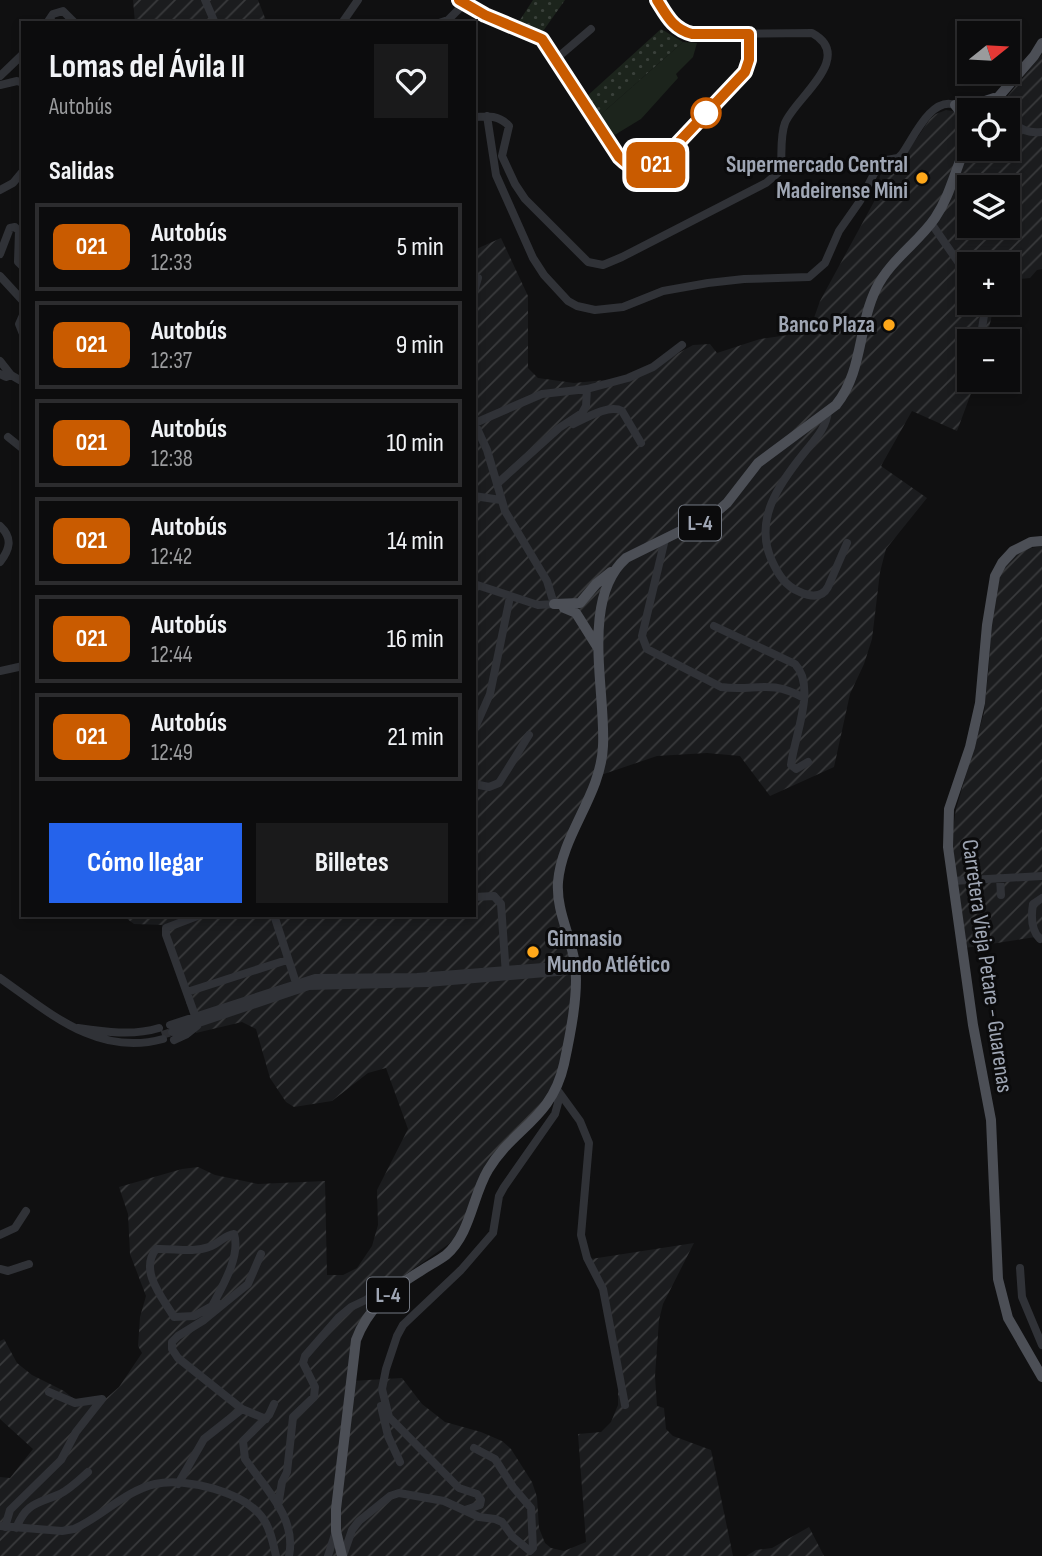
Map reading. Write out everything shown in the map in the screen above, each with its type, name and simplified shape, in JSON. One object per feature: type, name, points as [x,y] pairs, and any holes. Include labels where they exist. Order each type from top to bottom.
[{"type":"main road","points":[[955,104],[970,106],[998,96],[1042,45]]},
{"type":"main road","name":"L-4","points":[[343,1556],[336,1531],[336,1509],[356,1340],[363,1322],[373,1307],[401,1283],[446,1255],[456,1244],[465,1229],[481,1182],[490,1166],[503,1150],[541,1115],[556,1088],[566,1056],[574,1000],[575,967],[561,911],[558,884],[565,855],[601,761],[602,597],[615,570],[626,558],[713,515],[727,503],[758,463],[836,405],[848,389],[873,296],[881,280],[931,223],[948,194],[960,161]]},
{"type":"main road","name":"Carretera Vieja Petare - Guarenas","points":[[1042,541],[1031,542],[1013,551],[998,569],[992,588],[979,713],[949,812],[948,854],[973,1025],[991,1120],[998,1279],[1007,1318],[1042,1376]]},
{"type":"main road","points":[[554,604],[580,603],[596,584],[615,570]]},
{"type":"main road","points":[[554,604],[576,613],[600,651]]},
{"type":"street","points":[[205,0],[214,21]]},
{"type":"street","points":[[343,21],[358,0]]},
{"type":"street","points":[[476,117],[502,119],[509,126],[502,156],[514,184],[525,199],[588,262],[603,265],[766,183],[779,172],[785,122],[823,73],[827,52],[823,41],[812,33],[683,32],[676,28],[657,0]]},
{"type":"street","points":[[445,21],[464,1],[485,15],[542,39],[557,58],[619,157],[633,168],[647,170],[660,162],[745,72],[749,60],[749,34]]},
{"type":"street","points":[[48,21],[52,14],[63,11],[73,21]]},
{"type":"street","points":[[557,58],[591,29]]},
{"type":"street","points":[[0,76],[21,56]]},
{"type":"street","points":[[0,85],[21,80]]},
{"type":"street","points":[[487,116],[496,175],[533,258],[544,275],[568,301],[586,309],[604,310],[623,307],[663,291],[708,283],[809,277],[825,263],[839,231],[860,201],[877,168],[886,160],[898,158],[902,154],[925,118],[935,108],[955,104]]},
{"type":"street","points":[[1020,128],[1031,133],[1042,132]]},
{"type":"street","points":[[0,190],[13,183],[21,173]]},
{"type":"street","points":[[931,223],[957,260]]},
{"type":"street","points":[[0,254],[6,234],[10,228],[15,227],[19,232],[18,262],[21,265]]},
{"type":"street","points":[[0,276],[21,299]]},
{"type":"street","points":[[476,285],[478,278]]},
{"type":"street","points":[[476,423],[542,394],[587,389],[628,378],[653,367],[682,345]]},
{"type":"street","points":[[0,361],[21,381]]},
{"type":"street","points":[[0,374],[6,377],[11,374]]},
{"type":"street","points":[[498,483],[557,430],[582,413],[586,406],[587,389]]},
{"type":"street","points":[[557,430],[618,408],[641,443]]},
{"type":"street","points":[[828,411],[822,431],[790,471],[769,506],[765,519],[766,537],[770,556],[787,585],[798,592],[818,596],[825,593],[847,543]]},
{"type":"street","points":[[476,425],[488,450],[501,500],[547,582],[554,604],[538,605],[476,585]]},
{"type":"street","points":[[8,436],[21,447]]},
{"type":"street","points":[[476,496],[501,500]]},
{"type":"street","points":[[0,526],[10,538],[10,545],[0,562]]},
{"type":"street","points":[[665,539],[642,636],[647,649],[721,687],[732,689],[765,685],[792,691],[804,698]]},
{"type":"street","points":[[476,725],[489,694],[510,597]]},
{"type":"street","points":[[714,626],[795,664],[804,678],[804,698],[791,765],[796,769],[808,762]]},
{"type":"street","points":[[0,671],[21,666]]},
{"type":"street","points":[[476,785],[485,787],[499,782],[529,735]]},
{"type":"street","points":[[1000,878],[1001,895]]},
{"type":"street","points":[[952,881],[1042,878]]},
{"type":"street","points":[[476,897],[494,896],[501,904],[506,974]]},
{"type":"street","points":[[1040,939],[1033,925],[1032,911],[1033,904],[1042,898]]},
{"type":"street","points":[[195,917],[166,928],[194,1022],[187,1034],[172,1031],[194,1022],[297,986],[384,985],[575,967]]},
{"type":"street","points":[[275,917],[297,986]]},
{"type":"street","points":[[187,992],[287,960]]},
{"type":"street","points":[[0,978],[75,1027],[94,1037],[135,1043],[161,1034],[75,1027]]},
{"type":"street","points":[[400,1462],[384,1424],[381,1409],[386,1369],[397,1336],[403,1325],[461,1270],[493,1233],[499,1196],[510,1175],[555,1114],[558,1103],[556,1088]]},
{"type":"street","points":[[556,1088],[580,1121],[589,1143],[581,1235],[587,1258],[603,1289],[625,1405]]},
{"type":"street","points":[[0,1235],[15,1227],[26,1211]]},
{"type":"street","points":[[212,1306],[233,1258],[236,1240],[234,1234],[229,1234],[211,1247],[202,1249],[156,1249],[150,1257],[153,1284],[174,1317],[194,1316],[212,1306],[222,1304]]},
{"type":"street","points":[[261,1254],[248,1284],[204,1320],[178,1336],[172,1342],[172,1349],[178,1358],[242,1409],[266,1419]]},
{"type":"street","points":[[0,1269],[8,1271],[29,1264]]},
{"type":"street","points":[[1020,1268],[1022,1297],[1042,1345]]},
{"type":"street","points":[[278,1506],[282,1482],[287,1472],[293,1417],[314,1397],[315,1387],[303,1363],[305,1356],[351,1307],[401,1283]]},
{"type":"street","points":[[382,1390],[389,1418],[400,1431],[459,1488],[477,1494],[481,1500],[480,1505],[465,1510]]},
{"type":"street","points":[[49,1392],[75,1403],[102,1399],[76,1432],[61,1460],[10,1510],[3,1526],[74,1530],[154,1484],[178,1484],[226,1492],[249,1504],[259,1513],[270,1531],[276,1556]]},
{"type":"street","points":[[274,1404],[266,1419],[243,1441],[243,1453],[278,1506],[290,1531],[289,1556]]},
{"type":"street","points":[[178,1484],[204,1439],[242,1409]]},
{"type":"street","points":[[343,1556],[352,1530],[359,1521],[390,1496],[399,1493],[444,1501],[502,1522],[513,1537],[530,1550],[533,1548],[531,1508],[495,1459],[474,1448]]},
{"type":"street","points":[[16,1528],[28,1508],[62,1493],[88,1472]]},
{"type":"street","points":[[328,1556],[336,1531]]},
{"type":"shaded area","points":[[133,0],[258,0],[266,21],[135,21]]},
{"type":"shaded area","points":[[533,0],[565,0],[541,34],[518,23]]},
{"type":"shaded area","points":[[661,29],[683,42],[599,116],[586,97]]},
{"type":"shaded area","points":[[683,42],[697,43],[693,57],[676,74],[678,78],[641,119],[613,136],[599,116]]},
{"type":"shaded area","points":[[1042,54],[1042,269],[1037,270],[1030,278],[1020,279],[1020,252],[957,252],[957,315],[992,315],[989,329],[957,329],[957,392],[972,392],[957,431],[912,411],[881,466],[927,498],[886,549],[880,572],[872,639],[850,694],[834,767],[770,796],[740,756],[707,753],[657,756],[595,777],[558,875],[571,951],[572,995],[559,1078],[539,1108],[498,1150],[453,1241],[384,1290],[365,1312],[356,1330],[351,1381],[402,1378],[422,1404],[445,1422],[502,1441],[511,1449],[532,1482],[537,1497],[539,1528],[545,1543],[551,1548],[564,1551],[586,1542],[578,1434],[601,1432],[611,1422],[618,1405],[618,1377],[610,1324],[591,1259],[694,1243],[663,1304],[659,1320],[655,1376],[657,1406],[664,1408],[666,1429],[673,1436],[711,1450],[733,1556],[0,1556],[0,1477],[10,1478],[33,1449],[0,1419],[0,1341],[4,1339],[17,1363],[32,1375],[64,1391],[79,1403],[103,1401],[119,1387],[142,1353],[138,1346],[140,1317],[146,1296],[130,1254],[128,1214],[119,1187],[198,1167],[215,1175],[258,1184],[325,1181],[327,1275],[343,1275],[357,1268],[372,1246],[378,1225],[377,1190],[408,1129],[386,1068],[368,1073],[332,1101],[294,1107],[286,1102],[270,1078],[256,1029],[242,1022],[196,1033],[162,925],[134,924],[125,917],[476,917],[476,249],[501,238],[528,296],[528,368],[538,378],[574,383],[615,379],[655,366],[693,345],[710,344],[717,353],[760,339],[809,332],[820,301],[876,198],[880,176],[885,166],[908,151],[930,119],[946,110],[957,112],[957,161],[1020,161],[1020,98],[1006,98]]},
{"type":"shaded area","points":[[1042,546],[1042,936],[965,948],[952,835],[956,809],[984,713],[991,619],[1001,571],[1009,559],[1025,549]]},
{"type":"shaded area","points":[[809,1527],[824,1556],[746,1556],[756,1550],[772,1548]]},
{"type":"tunnel","points":[[162,1035],[172,1032]]},
{"type":"bus line","name":"021","points":[[459,0],[485,15],[542,39],[619,157],[626,164],[640,170],[653,168],[660,162],[745,72],[749,60],[749,34],[683,32],[670,22],[657,0]]},
{"type":"place","name":"Supermercado Central Madeirense Mini","points":[[922,178]]},
{"type":"place","name":"Banco Plaza","points":[[889,325]]},
{"type":"place","name":"Gimnasio Mundo Atlético","points":[[533,952]]}]
